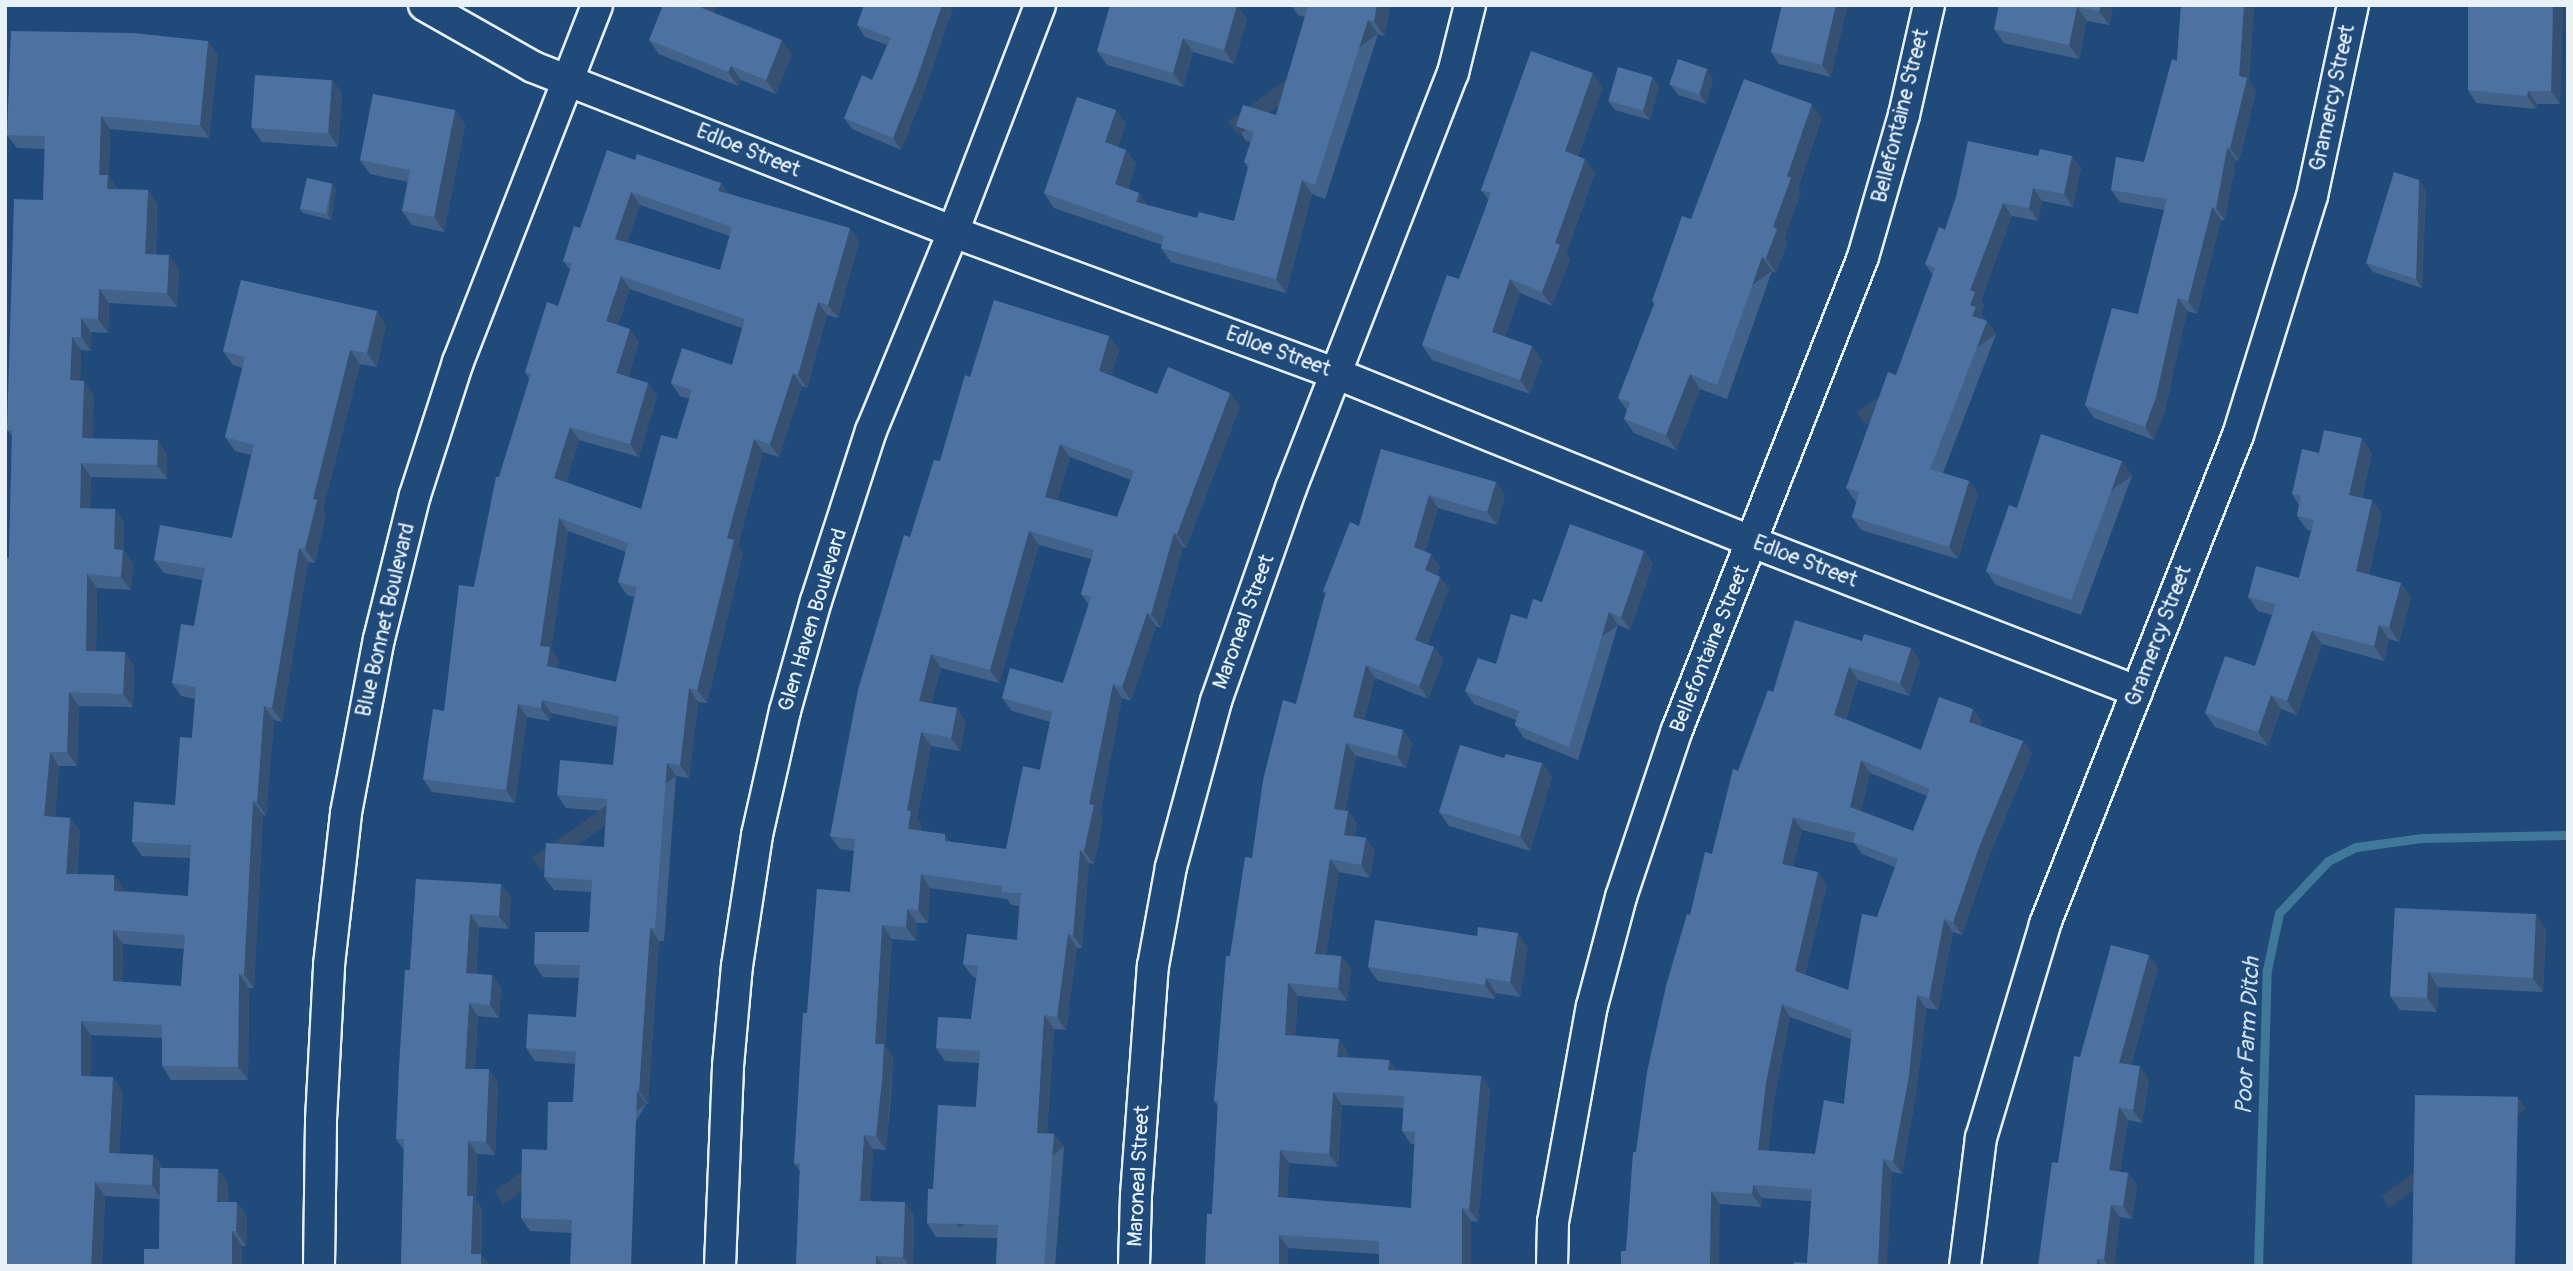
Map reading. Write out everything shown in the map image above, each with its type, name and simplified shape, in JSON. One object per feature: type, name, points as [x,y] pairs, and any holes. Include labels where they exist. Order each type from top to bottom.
[{"type":"street","name":"Edloe Street","points":[[424,5],[533,67],[953,232],[1337,374],[1752,542],[2137,691]]},
{"type":"street","name":"Blue Bonnet Boulevard","points":[[319,1266],[321,1120],[329,965],[346,813],[379,639],[415,495],[458,362],[597,5]]},
{"type":"street","name":"Glen Haven Boulevard","points":[[720,1266],[727,1080],[737,966],[757,835],[785,711],[816,601],[871,431],[953,232],[1040,5]]},
{"type":"street","name":"Maroneal Street","points":[[1135,1266],[1136,1195],[1153,965],[1171,867],[1216,701],[1291,488],[1453,73],[1470,5]]},
{"type":"street","name":"Bellefontaine Street","points":[[1552,1266],[1553,1222],[1592,1006],[1621,897],[1677,730],[1863,257],[1904,115],[1929,5]]},
{"type":"street","name":"Gramercy Street","points":[[1965,1266],[1985,1124],[2045,924],[2242,422],[2312,195],[2353,5]]},
{"type":"building","points":[[663,5],[703,5],[702,8],[782,40],[766,80],[731,66],[728,72],[649,40]]},
{"type":"building","points":[[864,5],[942,5],[893,138],[844,118],[862,75],[872,80],[891,38],[857,25]]},
{"type":"building","points":[[1110,5],[1237,5],[1224,50],[1183,38],[1173,73],[1097,51]]},
{"type":"building","points":[[1306,5],[1377,5],[1374,21],[1368,20],[1315,185],[1302,180],[1276,279],[1161,248],[1164,236],[1044,193],[1077,97],[1116,110],[1105,142],[1126,150],[1115,184],[1139,193],[1136,202],[1197,218],[1199,212],[1234,221],[1249,164],[1244,162],[1254,132],[1236,126],[1243,105],[1276,115],[1308,6]]},
{"type":"building","points":[[1782,5],[1836,5],[1822,65],[1771,52]]},
{"type":"building","points":[[1999,5],[2101,5],[2099,11],[2077,7],[2069,45],[1994,29]]},
{"type":"building","points":[[2181,5],[2244,5],[2239,76],[2247,78],[2230,148],[2227,148],[2216,208],[2212,207],[2188,301],[2178,298],[2156,397],[2145,427],[2085,405],[2112,308],[2138,314],[2167,199],[2111,190],[2116,157],[2144,162],[2172,59],[2177,61]]},
{"type":"building","points":[[2468,5],[2553,5],[2551,91],[2528,91],[2527,96],[2468,90]]},
{"type":"building","points":[[11,31],[133,33],[208,41],[200,125],[101,116],[99,175],[108,175],[107,189],[148,190],[145,254],[169,255],[167,293],[99,289],[98,319],[81,318],[81,337],[72,337],[70,380],[84,381],[82,438],[158,440],[157,465],[81,463],[80,508],[115,509],[114,549],[123,550],[121,577],[87,574],[86,651],[125,652],[123,694],[69,692],[67,752],[50,752],[44,816],[70,818],[66,874],[114,875],[114,891],[188,896],[191,845],[132,842],[134,802],[175,805],[180,737],[192,738],[196,687],[172,683],[181,624],[194,626],[205,568],[154,560],[160,525],[232,538],[254,445],[225,437],[245,357],[223,351],[241,280],[377,311],[367,353],[350,350],[313,499],[317,500],[305,549],[299,548],[272,708],[264,706],[257,802],[253,801],[244,974],[239,974],[238,1067],[162,1066],[162,1025],[81,1021],[81,1076],[113,1077],[109,1153],[153,1155],[152,1185],[95,1182],[91,1266],[5,1266],[5,558],[9,558],[12,430],[7,430],[14,199],[43,200],[45,136],[7,135]],"holes":[[[113,930],[185,935],[181,986],[113,981]]]},
{"type":"building","points":[[1531,51],[1593,73],[1565,151],[1585,159],[1555,243],[1560,245],[1542,292],[1510,279],[1492,332],[1532,346],[1520,380],[1422,345],[1447,275],[1459,279],[1491,193],[1481,190]]},
{"type":"building","points":[[1678,59],[1707,69],[1699,95],[1669,85]]},
{"type":"building","points":[[1618,67],[1653,77],[1643,111],[1608,101]]},
{"type":"building","points":[[255,75],[332,80],[328,133],[251,128]]},
{"type":"building","points":[[1744,79],[1812,104],[1787,176],[1791,178],[1773,227],[1777,229],[1766,258],[1762,257],[1717,385],[1690,374],[1666,435],[1624,419],[1630,402],[1618,398],[1655,302],[1652,301],[1682,216],[1691,219]]},
{"type":"building","points":[[373,94],[455,110],[434,217],[402,211],[410,170],[360,160]]},
{"type":"building","points":[[1968,141],[2038,156],[2040,149],[2072,156],[2064,194],[2033,188],[2029,208],[2003,203],[1970,290],[1975,292],[1970,305],[1976,307],[1972,316],[1987,321],[1930,469],[1969,481],[1949,547],[1852,517],[1859,492],[1846,488],[1888,372],[1896,375],[1935,268],[1925,264],[1939,227],[1945,230],[1956,197]]},
{"type":"building","points":[[607,150],[635,160],[637,154],[721,183],[718,191],[850,228],[828,305],[818,302],[798,375],[793,373],[770,444],[754,439],[727,538],[734,540],[697,690],[689,688],[680,765],[667,763],[655,928],[650,928],[637,1091],[631,1266],[570,1266],[572,1220],[521,1218],[522,1149],[547,1150],[548,1102],[573,1102],[576,1052],[526,1048],[528,1014],[576,1017],[580,965],[534,964],[535,932],[589,932],[592,880],[544,877],[546,843],[604,847],[607,799],[557,795],[560,760],[613,765],[619,716],[542,700],[541,708],[518,704],[506,790],[423,779],[433,709],[444,711],[459,585],[474,587],[496,477],[499,477],[531,374],[525,372],[547,302],[558,306],[572,264],[563,261],[574,226],[580,228]],"holes":[[[631,192],[732,227],[720,270],[615,239]],[[621,276],[745,319],[732,365],[682,348],[671,383],[692,390],[677,439],[661,435],[641,509],[554,478],[570,427],[630,444],[648,383],[616,373],[630,329],[606,321]],[[559,518],[628,543],[618,582],[637,587],[616,682],[547,666],[550,647],[540,646]]]},
{"type":"building","points":[[2394,172],[2419,180],[2416,279],[2366,263]]},
{"type":"building","points":[[307,178],[332,184],[325,214],[300,208]]},
{"type":"building","points":[[994,300],[1109,336],[1099,371],[1157,394],[1168,367],[1230,393],[1177,534],[1174,533],[1151,614],[1147,613],[1122,687],[1113,684],[1089,804],[1094,805],[1084,851],[1080,850],[1073,935],[1068,934],[1057,1017],[1044,1015],[1037,1133],[1054,1134],[1044,1266],[996,1266],[998,1225],[927,1223],[928,1189],[933,1189],[938,1105],[976,1107],[980,1051],[936,1048],[938,1017],[971,1019],[978,966],[963,964],[967,934],[1017,940],[1021,893],[1002,892],[1002,886],[921,874],[918,910],[907,909],[906,927],[882,925],[875,1044],[884,1044],[882,1081],[876,1136],[864,1135],[860,1201],[905,1202],[903,1257],[876,1256],[876,1266],[796,1266],[800,1163],[794,1163],[803,1013],[807,1013],[817,889],[850,892],[855,839],[830,836],[858,690],[904,535],[910,537],[934,460],[940,461],[965,375],[970,377]],"holes":[[[1060,444],[1134,471],[1117,517],[1045,497]],[[1029,531],[1094,550],[1081,594],[1091,597],[1063,683],[1010,668],[1002,698],[1052,712],[1040,770],[1023,766],[1006,849],[945,841],[945,834],[908,829],[911,811],[907,810],[921,732],[951,738],[957,708],[919,701],[931,654],[990,670]]]},
{"type":"building","points":[[2324,430],[2362,438],[2349,495],[2372,500],[2356,571],[2401,583],[2389,627],[2379,625],[2374,646],[2312,630],[2287,701],[2271,695],[2258,732],[2205,713],[2225,656],[2255,666],[2276,604],[2248,597],[2256,566],[2299,578],[2314,520],[2297,516],[2301,496],[2292,494],[2302,449],[2319,453]]},
{"type":"building","points":[[2041,434],[2122,461],[2071,600],[1986,571],[2009,505],[2017,508]]},
{"type":"building","points":[[1381,449],[1496,482],[1487,512],[1429,495],[1414,547],[1431,554],[1425,570],[1440,577],[1415,640],[1434,647],[1419,686],[1366,665],[1353,717],[1403,730],[1397,756],[1346,743],[1334,809],[1348,811],[1344,835],[1366,838],[1361,865],[1330,859],[1315,954],[1341,956],[1338,988],[1288,983],[1285,1035],[1339,1039],[1337,1057],[1389,1060],[1388,1070],[1481,1076],[1469,1209],[1462,1208],[1462,1266],[1379,1266],[1379,1241],[1279,1235],[1279,1266],[1205,1266],[1207,1214],[1212,1214],[1218,1101],[1214,1101],[1226,956],[1230,956],[1245,857],[1252,858],[1263,780],[1283,700],[1296,704],[1326,592],[1323,591],[1350,522],[1359,526]],"holes":[[[1333,1092],[1404,1096],[1402,1131],[1415,1132],[1411,1208],[1278,1197],[1280,1150],[1329,1154]]]},
{"type":"building","points":[[1570,524],[1644,551],[1621,617],[1609,612],[1569,747],[1515,725],[1519,711],[1465,691],[1478,658],[1496,664],[1511,614],[1527,619],[1533,599],[1542,602]]},
{"type":"building","points":[[1795,620],[1862,641],[1864,634],[1911,648],[1900,683],[1849,667],[1834,715],[1921,750],[1939,697],[1973,709],[1969,722],[2023,741],[1979,847],[1953,922],[1944,919],[1929,998],[1917,995],[1909,1076],[1893,1161],[1883,1159],[1878,1266],[1794,1266],[1794,1262],[1807,1263],[1812,1189],[1753,1185],[1752,1194],[1711,1191],[1710,1266],[1621,1266],[1621,1251],[1626,1251],[1633,1152],[1636,1152],[1647,1072],[1666,986],[1687,914],[1690,915],[1705,852],[1712,854],[1733,769],[1738,771],[1768,690],[1773,692]],"holes":[[[1861,760],[1930,789],[1913,831],[1850,807]],[[1793,817],[1856,833],[1853,842],[1898,859],[1877,917],[1862,914],[1848,990],[1795,971],[1818,872],[1782,864]],[[1782,1004],[1852,1030],[1844,1104],[1824,1100],[1815,1154],[1758,1150],[1766,1082]]]},
{"type":"building","points":[[1460,745],[1504,758],[1506,754],[1542,763],[1520,836],[1439,812]]},
{"type":"building","points":[[416,879],[501,884],[499,916],[470,914],[466,973],[492,975],[490,1005],[469,1003],[465,1069],[489,1069],[486,1142],[468,1141],[467,1196],[473,1196],[471,1254],[481,1254],[481,1265],[502,1266],[401,1266],[404,1139],[396,1139],[405,970],[410,970]]},
{"type":"building","points":[[2395,908],[2536,914],[2533,978],[2428,972],[2427,998],[2390,996]]},
{"type":"building","points":[[1375,920],[1477,936],[1478,927],[1518,933],[1510,982],[1486,978],[1485,985],[1368,967]]},
{"type":"building","points":[[2111,945],[2149,955],[2119,1063],[2140,1066],[2133,1110],[2119,1107],[2109,1170],[2128,1173],[2123,1206],[2111,1205],[2104,1259],[2097,1259],[2097,1266],[2038,1266],[2052,1162],[2058,1163],[2074,1056],[2080,1057]]},
{"type":"building","points":[[2415,1095],[2518,1097],[2515,1266],[2412,1266]]},
{"type":"building","points":[[160,1168],[218,1169],[217,1202],[237,1202],[236,1231],[232,1231],[232,1266],[144,1266],[144,1249],[159,1249]]},
{"type":"waterway","name":"Poor Farm Ditch","points":[[2258,1266],[2267,970],[2279,913],[2328,861],[2356,847],[2422,838],[2568,835]]}]
